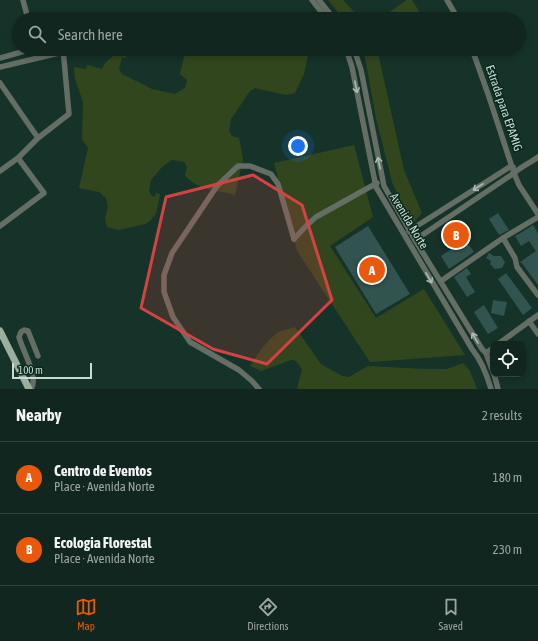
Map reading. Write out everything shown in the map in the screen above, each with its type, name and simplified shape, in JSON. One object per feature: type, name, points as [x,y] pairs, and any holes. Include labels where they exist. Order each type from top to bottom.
[{"type":"main road","points":[[0,331],[30,389]]},
{"type":"street","points":[[23,0],[26,12]]},
{"type":"street","points":[[312,0],[321,12]]},
{"type":"street","points":[[319,0],[328,12]]},
{"type":"street","points":[[447,0],[454,12]]},
{"type":"street","points":[[0,58],[12,55]]},
{"type":"street","points":[[0,67],[43,56]]},
{"type":"street","points":[[0,169],[18,158],[38,138],[69,114],[63,56]]},
{"type":"street","name":"Avenida Norte","points":[[348,56],[352,67],[375,184],[433,284],[481,362],[491,389]]},
{"type":"street","name":"Avenida Norte","points":[[356,56],[361,70],[384,186],[409,231],[441,280],[485,353],[490,366]]},
{"type":"street","name":"Estrada para EPAMIG","points":[[474,56],[511,166],[519,185],[538,214]]},
{"type":"street","points":[[0,83],[38,138]]},
{"type":"street","points":[[415,240],[514,173],[519,168],[532,162],[538,156]]},
{"type":"street","points":[[0,226],[44,193],[18,158]]},
{"type":"street","points":[[259,389],[239,370],[190,342],[173,317],[164,292],[164,275],[172,253],[217,186],[238,166],[250,166],[271,174],[278,184],[294,239],[316,217],[383,180]]},
{"type":"street","points":[[409,231],[511,166],[519,168]]},
{"type":"street","points":[[456,202],[461,209]]},
{"type":"street","points":[[441,280],[503,238],[538,217]]},
{"type":"street","points":[[503,238],[516,258],[517,267],[538,295]]},
{"type":"street","points":[[502,341],[538,315]]},
{"type":"street","points":[[529,321],[538,334]]},
{"type":"street","points":[[30,389],[33,382],[32,373],[20,344],[19,337],[21,332],[24,330],[28,331],[38,356]]},
{"type":"street","points":[[477,355],[479,350],[485,353]]},
{"type":"street","points":[[485,353],[490,350]]},
{"type":"street","points":[[481,362],[485,362],[485,353]]},
{"type":"street","name":"Avenida Norte","points":[[494,377],[498,389]]},
{"type":"highlighted area","points":[[253,175],[302,205],[332,300],[267,364],[213,349],[141,308],[166,197]]},
{"type":"green space","points":[[328,0],[343,0],[354,12],[338,12]]},
{"type":"green space","points":[[407,0],[412,0],[420,12],[389,12]]},
{"type":"green space","points":[[113,56],[126,56],[126,58],[122,57],[119,69],[122,74],[152,89],[175,94],[185,88],[187,80],[180,74],[184,56],[308,56],[304,74],[295,93],[286,95],[255,88],[250,91],[231,119],[229,131],[232,136],[239,138],[243,159],[235,195],[208,189],[194,183],[185,175],[187,167],[184,162],[172,160],[163,166],[151,180],[149,191],[152,196],[155,197],[156,193],[160,194],[156,214],[150,221],[145,224],[119,230],[107,227],[105,218],[108,207],[106,198],[99,192],[79,188],[88,148],[82,139],[83,102],[75,79],[74,67],[86,69],[87,65],[102,69],[103,66]]},
{"type":"green space","points":[[365,56],[379,56],[404,170],[422,213],[412,224],[392,182],[376,118]]},
{"type":"green space","points":[[354,145],[373,217],[330,246],[376,318],[424,289],[465,355],[370,362],[297,251],[274,163]]},
{"type":"green space","points":[[295,327],[321,364],[342,376],[349,377],[368,366],[447,369],[463,363],[470,371],[477,389],[297,389],[302,370],[295,361],[291,360],[261,371],[250,366],[262,348],[273,336],[279,332]]},
{"type":"building","points":[[498,213],[509,230],[499,235],[489,219]]},
{"type":"building","points":[[452,220],[474,252],[449,269],[441,256],[457,245],[444,226]]},
{"type":"building","points":[[533,225],[538,233],[538,285],[520,262],[536,251],[529,241],[521,246],[515,236]]},
{"type":"building","points":[[368,226],[410,294],[376,314],[335,247]]},
{"type":"building","points":[[489,253],[494,256],[501,256],[505,262],[502,268],[495,269],[490,264],[491,261],[486,258]]},
{"type":"building","points":[[467,268],[471,274],[466,277],[475,292],[467,297],[454,277]]},
{"type":"building","points":[[506,273],[532,308],[523,315],[498,279]]},
{"type":"building","points":[[493,300],[507,302],[504,316],[491,313]]},
{"type":"building","points":[[484,305],[498,328],[488,334],[474,312]]},
{"type":"place","name":"Ecologia Florestal","points":[[456,235]]},
{"type":"place","name":"Centro de Eventos","points":[[372,270]]}]
